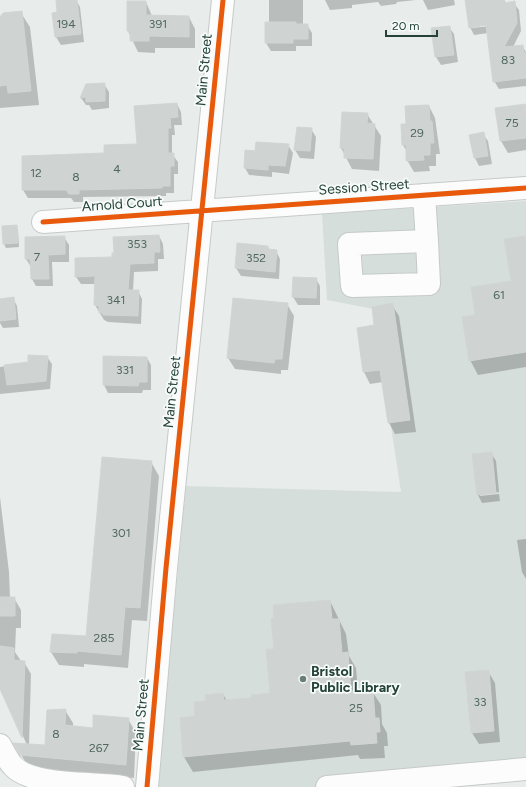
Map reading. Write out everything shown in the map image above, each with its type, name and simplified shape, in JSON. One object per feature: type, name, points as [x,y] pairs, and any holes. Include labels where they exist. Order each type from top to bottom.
[{"type":"street","name":"Main Street","points":[[147,787],[166,568],[223,0]]},
{"type":"street","name":"Session Street","points":[[203,210],[526,188]]},
{"type":"street","points":[[424,195],[426,241]]},
{"type":"street","name":"Arnold Court","points":[[43,222],[203,210]]},
{"type":"street","points":[[0,746],[13,767],[44,780],[123,787]]},
{"type":"street","points":[[327,787],[526,769]]},
{"type":"shaded area","points":[[526,201],[526,779],[432,787],[142,787],[158,776],[186,486],[401,492],[373,309],[327,300],[322,214]]},
{"type":"building","points":[[56,0],[77,0],[81,34],[55,37],[52,13],[57,12]]},
{"type":"building","points":[[465,0],[504,0],[504,3],[515,1],[517,23],[504,47],[523,45],[524,53],[526,52],[526,78],[493,82],[486,25],[469,28]]},
{"type":"building","points":[[127,1],[146,1],[146,15],[189,16],[189,37],[149,36],[149,41],[130,41],[130,31],[127,31]]},
{"type":"building","points":[[22,11],[31,91],[8,93],[7,85],[0,86],[0,17],[3,13]]},
{"type":"building","points":[[265,22],[296,22],[296,24],[308,24],[308,39],[293,39],[293,43],[265,43]]},
{"type":"building","points":[[450,26],[454,55],[435,57],[431,28]]},
{"type":"building","points":[[105,83],[105,101],[86,102],[86,97],[80,98],[86,84]]},
{"type":"building","points":[[177,103],[178,117],[170,118],[171,128],[168,128],[168,153],[174,153],[174,166],[170,166],[170,186],[162,186],[162,188],[79,190],[79,194],[69,194],[66,190],[22,190],[22,156],[104,153],[104,145],[137,144],[134,106]]},
{"type":"building","points":[[526,104],[526,138],[500,141],[495,108]]},
{"type":"building","points":[[429,105],[434,143],[430,143],[430,155],[423,155],[424,160],[406,161],[406,145],[402,145],[401,124],[406,124],[405,106]]},
{"type":"building","points":[[342,112],[368,113],[367,123],[375,124],[373,159],[344,158],[344,148],[340,148]]},
{"type":"building","points":[[297,127],[312,128],[310,151],[294,150]]},
{"type":"building","points":[[484,132],[488,156],[474,158],[469,135]]},
{"type":"building","points":[[256,142],[289,144],[285,166],[268,165],[268,170],[244,168],[245,150],[255,151]]},
{"type":"building","points":[[17,225],[18,243],[3,244],[2,226]]},
{"type":"building","points":[[159,235],[160,252],[154,252],[154,263],[130,264],[128,290],[139,290],[138,316],[103,315],[103,313],[99,313],[99,306],[94,305],[95,276],[75,277],[75,258],[112,257],[112,253],[114,253],[113,237]]},
{"type":"building","points":[[65,236],[65,254],[48,255],[49,279],[31,279],[30,259],[25,259],[25,237]]},
{"type":"building","points":[[526,236],[526,352],[469,361],[462,317],[475,315],[471,287],[511,281],[504,239]]},
{"type":"building","points":[[237,243],[268,246],[268,249],[277,250],[275,272],[235,268]]},
{"type":"building","points":[[293,277],[317,278],[316,298],[292,297]]},
{"type":"building","points":[[14,297],[16,319],[0,321],[0,299]]},
{"type":"building","points":[[233,298],[288,303],[282,359],[275,359],[274,363],[227,358]]},
{"type":"building","points":[[393,303],[410,420],[388,423],[380,370],[363,372],[357,328],[374,325],[372,307]]},
{"type":"building","points":[[28,355],[48,356],[46,381],[7,385],[4,365],[28,362]]},
{"type":"building","points":[[103,356],[147,357],[147,382],[139,382],[138,386],[103,385]]},
{"type":"building","points":[[492,452],[496,493],[477,495],[472,454]]},
{"type":"building","points":[[102,457],[152,461],[140,608],[125,607],[121,655],[77,651],[77,653],[50,652],[52,634],[86,636]]},
{"type":"building","points":[[0,597],[15,597],[15,616],[0,616]]},
{"type":"building","name":"Bristol Public Library","points":[[330,600],[332,619],[339,619],[342,653],[348,652],[351,691],[373,690],[375,718],[379,718],[380,732],[376,732],[377,743],[351,745],[350,741],[183,757],[180,718],[195,716],[194,702],[206,701],[205,695],[223,693],[224,700],[251,698],[251,695],[270,693],[266,649],[274,649],[271,619],[274,617],[273,605]]},
{"type":"building","points":[[0,646],[14,648],[14,660],[25,661],[22,738],[0,689]]},
{"type":"building","points":[[489,670],[494,731],[471,733],[465,672]]},
{"type":"building","points":[[66,709],[65,725],[93,728],[93,715],[129,718],[126,765],[20,755],[13,743],[45,745],[47,710]]},
{"type":"cycle path","points":[[147,787],[166,568],[223,0]]},
{"type":"cycle path","points":[[43,222],[526,188]]},
{"type":"place","name":"Bristol Public Library","points":[[303,679]]}]
